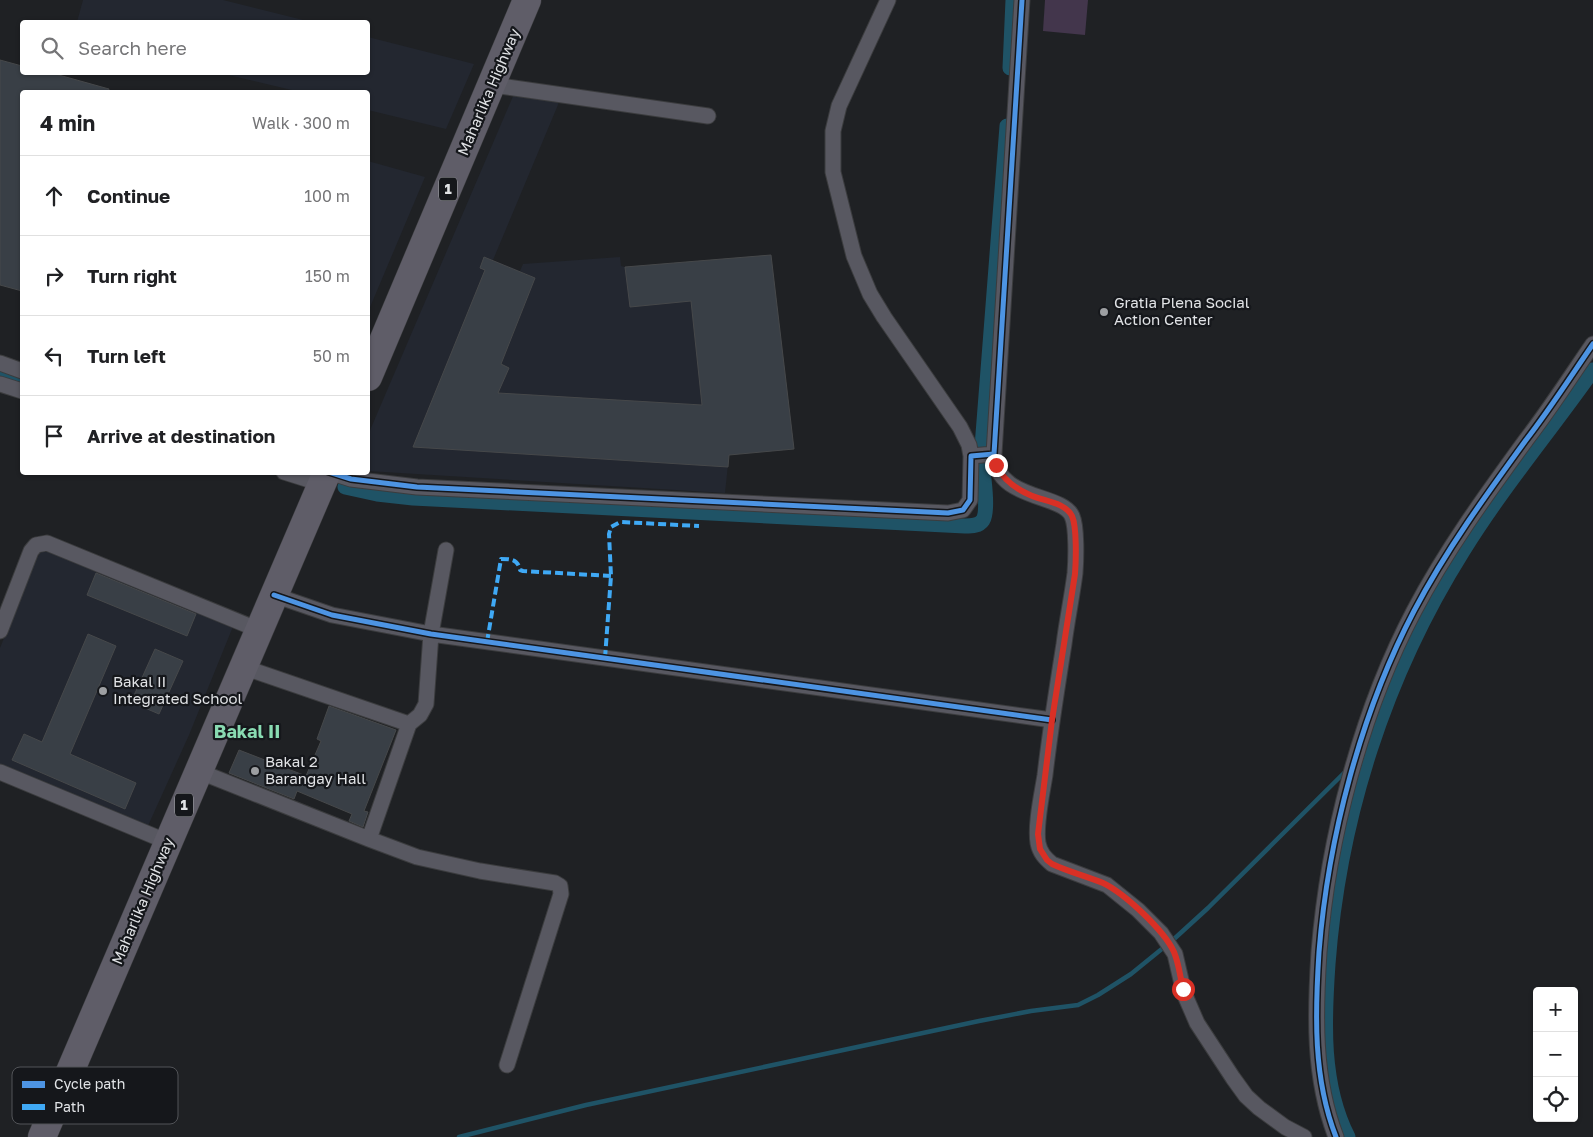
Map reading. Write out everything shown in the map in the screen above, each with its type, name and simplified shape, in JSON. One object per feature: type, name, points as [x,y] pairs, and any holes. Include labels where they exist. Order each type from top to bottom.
[{"type":"highway","name":"Maharlika Highway","points":[[370,372],[528,0]]},
{"type":"highway","name":"Maharlika Highway","points":[[72,1067],[326,476]]},
{"type":"highway","name":"Maharlika Highway","points":[[42,1137],[48,1124]]},
{"type":"street","points":[[326,476],[417,487],[948,513],[963,510],[968,504],[972,482],[969,445],[960,427],[884,317],[868,288],[854,256],[833,172],[833,132],[839,106],[888,0]]},
{"type":"street","points":[[1022,0],[994,454],[996,465],[1007,480],[1029,495],[1066,509],[1071,514],[1076,552],[1075,574],[1052,720],[1038,844],[1042,855],[1052,864],[1107,885],[1138,910],[1161,933],[1175,954],[1184,993],[1197,1023],[1233,1078],[1246,1096],[1259,1108],[1285,1127],[1304,1137]]},
{"type":"street","points":[[493,85],[708,116]]},
{"type":"street","points":[[1336,1137],[1327,1113],[1319,1066],[1316,1030],[1318,968],[1322,916],[1330,869],[1358,747],[1398,644],[1433,576],[1474,513],[1593,344]]},
{"type":"street","points":[[0,363],[20,370]]},
{"type":"street","points":[[0,384],[20,390]]},
{"type":"street","points":[[971,456],[994,454]]},
{"type":"street","points":[[0,631],[31,551],[36,545],[47,543],[259,630]]},
{"type":"street","points":[[369,839],[409,724],[420,715],[426,704],[431,634],[446,550]]},
{"type":"street","points":[[274,595],[332,615],[431,634],[1052,720]]},
{"type":"street","points":[[243,666],[409,724]]},
{"type":"street","points":[[198,771],[369,839],[434,861],[480,871],[555,883],[561,888],[562,894],[507,1065]]},
{"type":"street","points":[[0,772],[168,842]]},
{"type":"shaded area","points":[[83,0],[223,0],[303,20],[78,20]]},
{"type":"shaded area","points":[[1045,0],[1088,0],[1085,35],[1043,31]]},
{"type":"shaded area","points":[[370,38],[474,64],[446,129],[370,110],[370,90],[292,90],[228,75],[370,75]]},
{"type":"shaded area","points":[[514,94],[560,100],[493,260],[520,271],[523,264],[620,257],[621,266],[625,267],[771,255],[794,449],[729,455],[725,493],[370,471],[370,430]]},
{"type":"shaded area","points":[[370,162],[425,177],[370,307]]},
{"type":"shaded area","name":"Bakal II Integrated School","points":[[48,550],[234,624],[189,735],[147,828],[0,767],[0,648],[35,561],[40,553]]},
{"type":"building","points":[[0,60],[20,65],[20,75],[59,75],[109,89],[20,90],[20,290],[0,285]]},
{"type":"building","points":[[771,255],[794,449],[729,455],[728,467],[413,447],[485,270],[480,268],[484,257],[535,278],[501,364],[509,368],[498,393],[702,405],[691,301],[630,307],[625,267]]},
{"type":"building","points":[[96,573],[196,614],[187,636],[87,595]]},
{"type":"building","points":[[88,634],[116,646],[70,754],[136,783],[125,809],[12,760],[24,734],[42,742]]},
{"type":"building","points":[[155,649],[183,661],[159,714],[131,702]]},
{"type":"building","points":[[329,706],[396,730],[364,811],[368,812],[363,827],[349,821],[352,814],[297,791],[294,799],[229,773],[239,750],[306,776],[321,741],[317,739]]},
{"type":"waterway","points":[[1010,68],[1013,0]]},
{"type":"waterway","points":[[982,447],[1007,126]]},
{"type":"waterway","points":[[1348,1137],[1339,1117],[1333,1096],[1326,1052],[1328,964],[1334,909],[1343,855],[1370,749],[1389,698],[1435,598],[1478,528],[1593,370]]},
{"type":"waterway","points":[[0,374],[20,380]]},
{"type":"waterway","points":[[345,487],[377,494],[413,498],[970,526],[979,523],[985,515],[986,500],[982,461]]},
{"type":"waterway","points":[[1174,939],[1208,908],[1346,771]]},
{"type":"waterway","points":[[459,1137],[586,1105],[979,1021],[1031,1011],[1078,1005],[1131,974],[1163,948]]},
{"type":"marked path","points":[[605,658],[611,576],[609,534],[611,527],[620,522],[699,526]]},
{"type":"marked path","points":[[487,642],[501,559],[513,560],[520,570],[523,571],[611,576]]},
{"type":"cycle path","points":[[338,475],[351,479],[417,487],[948,513],[963,510],[970,500],[971,456],[994,454],[1022,0]]},
{"type":"cycle path","points":[[1336,1137],[1323,1092],[1319,1069],[1317,1046],[1319,952],[1330,865],[1339,821],[1363,733],[1395,650],[1439,566],[1481,502],[1544,416],[1593,344]]},
{"type":"cycle path","points":[[274,595],[332,615],[431,634],[1052,720]]},
{"type":"place","name":"Gratia Plena Social Action Center","points":[[1104,312]]},
{"type":"place","name":"Bakal II Integrated School","points":[[103,691]]},
{"type":"place","name":"Bakal 2 Barangay Hall","points":[[255,771]]},
{"type":"district","name":"Bakal II","points":[[247,732]]},
{"type":"route","points":[[996,465],[1004,478],[1029,495],[1066,509],[1071,514],[1074,524],[1075,574],[1052,720],[1038,829],[1038,844],[1042,855],[1052,864],[1107,885],[1142,913],[1161,933],[1173,950],[1183,989]]}]
